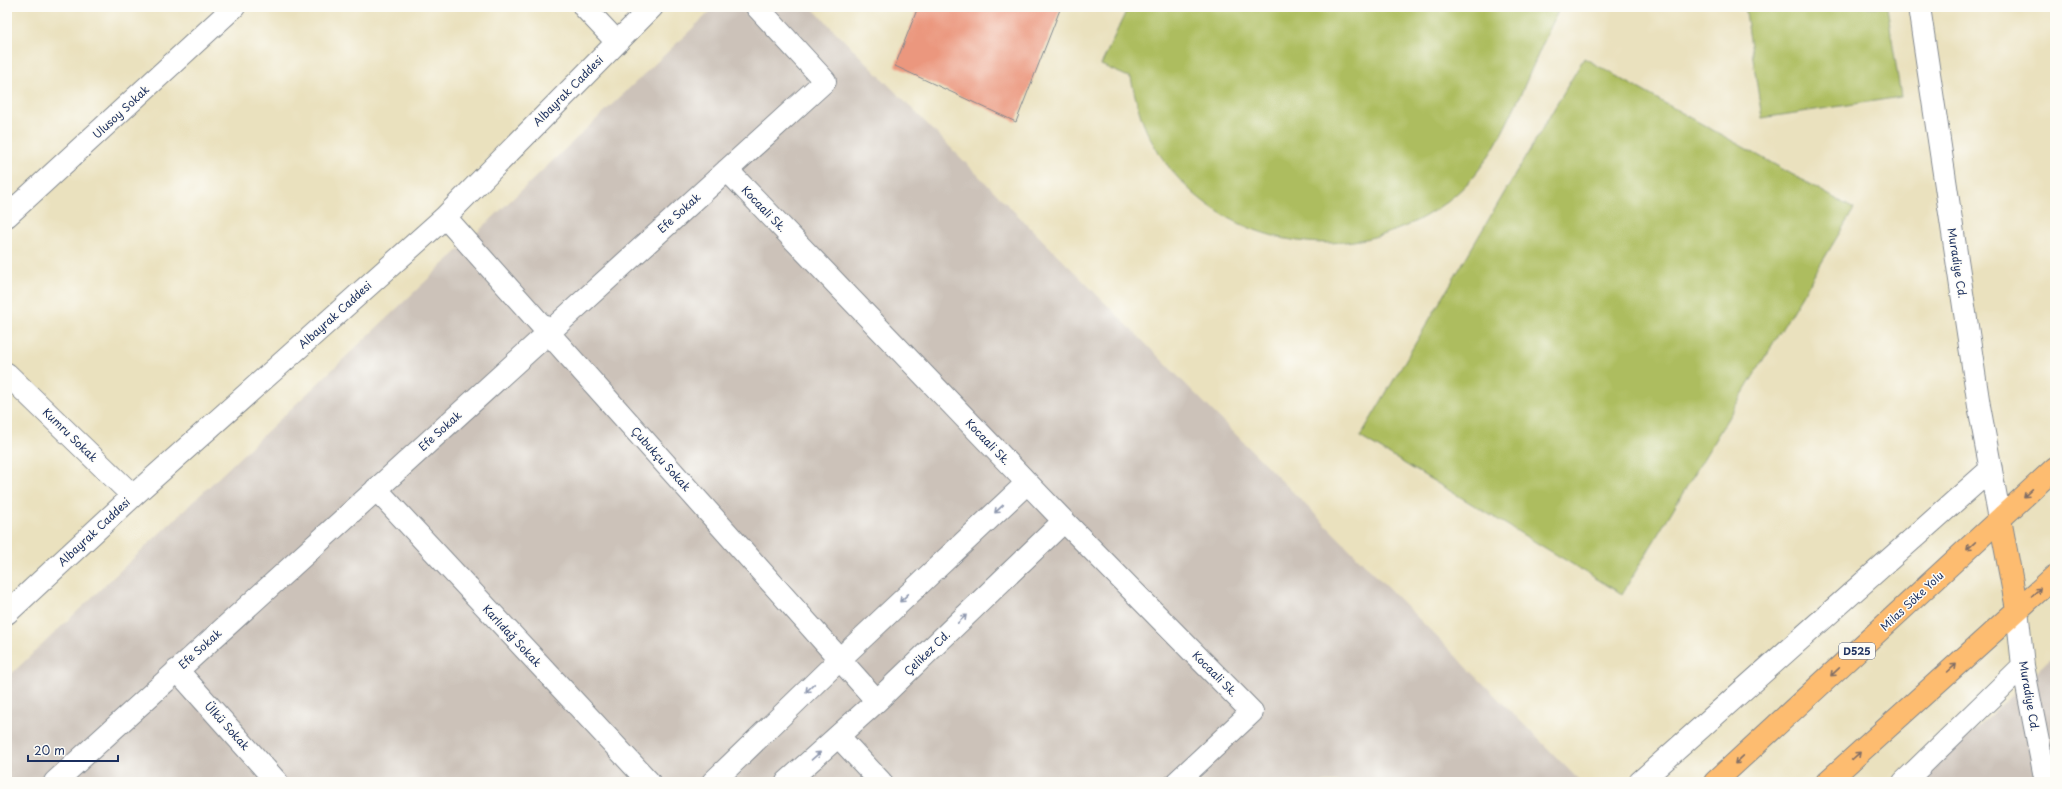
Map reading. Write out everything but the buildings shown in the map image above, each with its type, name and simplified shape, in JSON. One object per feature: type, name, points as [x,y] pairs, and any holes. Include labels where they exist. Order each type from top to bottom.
[{"type":"highway","name":"Milas Söke Yolu","points":[[1715,782],[2055,468]]},
{"type":"highway","points":[[2000,519],[2017,609]]},
{"type":"highway","points":[[1827,782],[2055,576]]},
{"type":"street","points":[[584,7],[617,42]]},
{"type":"street","name":"Albayrak Caddesi","points":[[7,613],[133,496],[445,217],[652,7]]},
{"type":"street","name":"Efe Sokak","points":[[55,782],[825,81],[757,7]]},
{"type":"street","name":"Muradiye Cd.","points":[[1919,7],[1979,406],[2000,519]]},
{"type":"street","name":"Ulusoy Sokak","points":[[7,216],[227,9]]},
{"type":"street","name":"Kocaali Sk.","points":[[727,170],[1027,483],[1252,712],[1176,782]]},
{"type":"street","name":"Çubukçu Sokak","points":[[445,217],[878,701]]},
{"type":"street","name":"Kumru Sokak","points":[[11,387],[133,496]]},
{"type":"street","points":[[1640,782],[1991,469]]},
{"type":"street","points":[[713,782],[840,659],[1027,483]]},
{"type":"street","name":"Karlıdağ Sokak","points":[[376,489],[648,782]]},
{"type":"street","name":"Çelikez Cd.","points":[[787,782],[878,701],[1064,521]]},
{"type":"street","name":"Muradiye Cd.","points":[[2017,609],[2023,666],[2046,782]]},
{"type":"street","points":[[1904,782],[2023,666]]},
{"type":"street","name":"Ülkü Sokak","points":[[177,670],[277,782]]},
{"type":"street","points":[[839,737],[881,782]]},
{"type":"shaded area","points":[[715,7],[811,7],[1581,782],[7,782],[7,678]]},
{"type":"shaded area","points":[[2055,654],[2055,782],[1916,782],[1968,736]]},
{"type":"green space","points":[[1128,7],[1560,7],[1523,89],[1495,146],[1467,184],[1455,195],[1416,221],[1373,237],[1328,243],[1284,239],[1242,225],[1204,202],[1171,170],[1146,130],[1139,111],[1131,78],[1101,65]]},
{"type":"green space","points":[[1745,7],[1887,7],[1901,97],[1762,118]]},
{"type":"green space","points":[[1584,58],[1854,209],[1622,594],[1360,437]]}]
